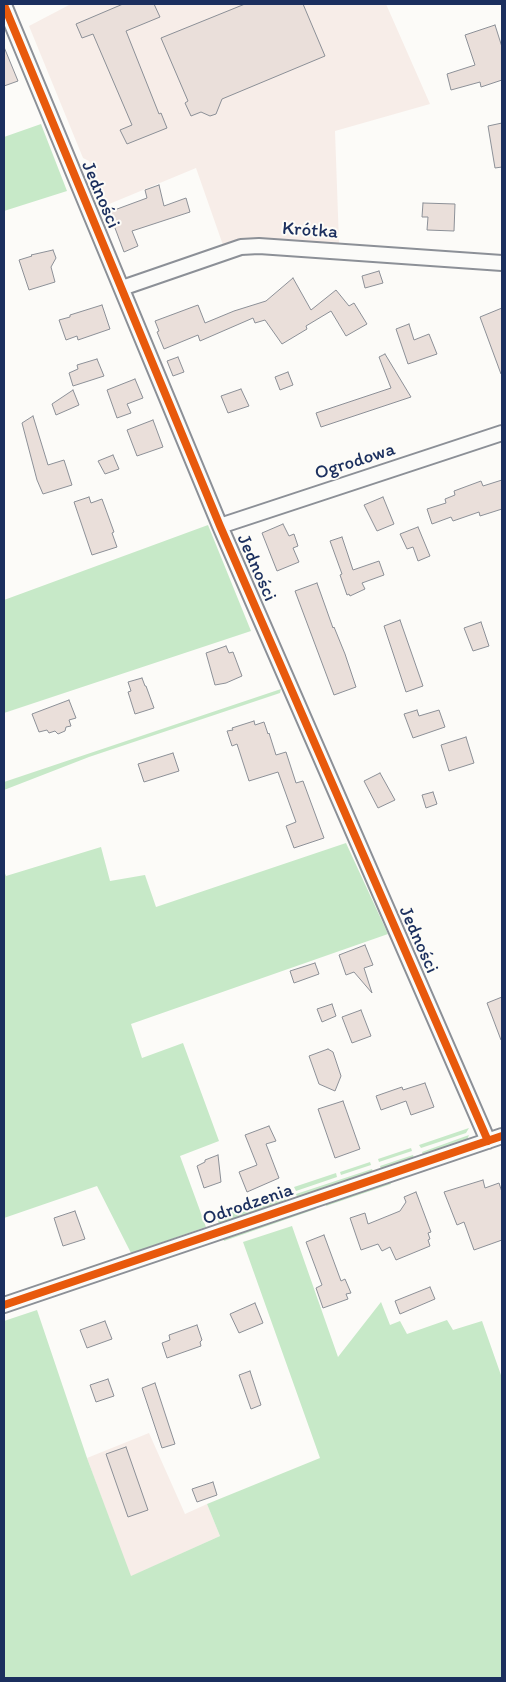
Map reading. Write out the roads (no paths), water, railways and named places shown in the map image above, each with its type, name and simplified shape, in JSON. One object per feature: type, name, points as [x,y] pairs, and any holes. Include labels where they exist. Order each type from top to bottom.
[{"type":"street","name":"Jedności","points":[[4,5],[220,526],[488,1141]]},
{"type":"street","name":"Krótka","points":[[122,288],[241,247],[259,246],[502,263]]},
{"type":"street","name":"Ogrodowa","points":[[220,526],[502,433]]},
{"type":"street","name":"Odrodzenia","points":[[4,1305],[502,1136]]}]
